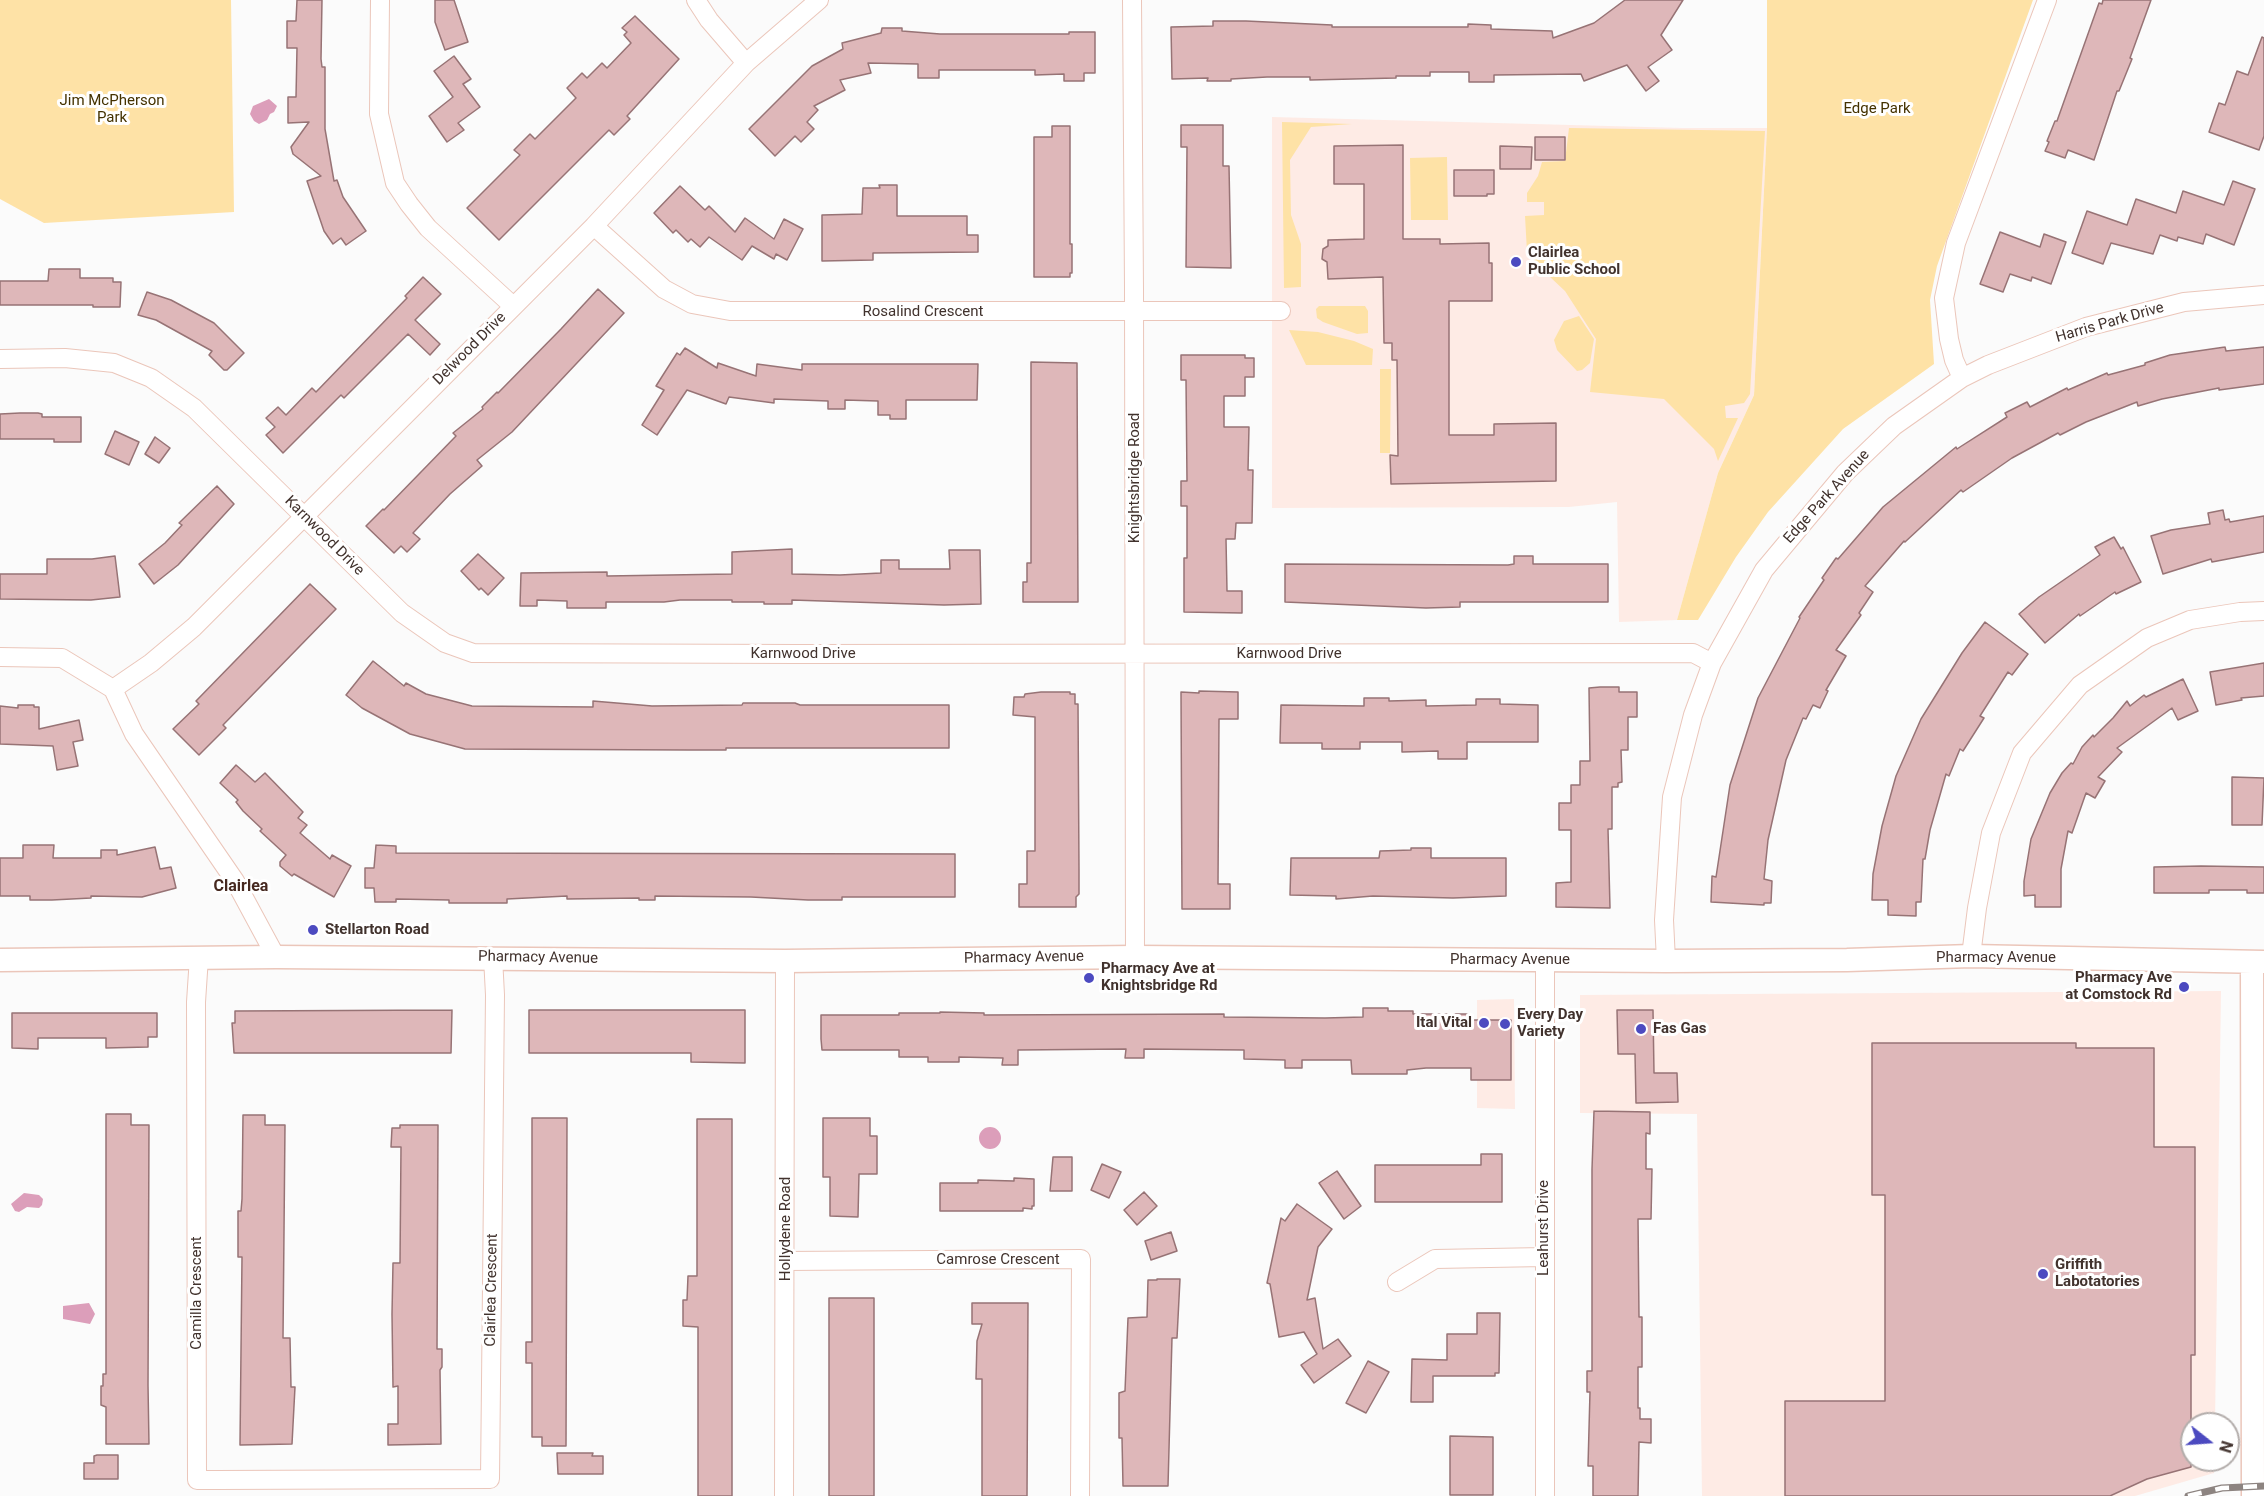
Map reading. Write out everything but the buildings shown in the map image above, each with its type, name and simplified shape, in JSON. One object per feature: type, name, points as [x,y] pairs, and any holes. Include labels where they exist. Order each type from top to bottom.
[{"type":"street","points":[[381,0],[380,114],[395,183],[428,228],[513,306]]},
{"type":"street","points":[[696,0],[709,20],[746,63]]},
{"type":"street","name":"Delwood Drive","points":[[113,688],[151,663],[194,627],[594,226],[746,63],[819,0]]},
{"type":"street","name":"Knightsbridge Road","points":[[1132,0],[1136,653],[1135,957]]},
{"type":"street","points":[[1962,378],[1954,360],[1944,298],[1956,243],[2047,0]]},
{"type":"street","name":"Rosalind Crescent","points":[[594,226],[664,289],[692,304],[710,309],[758,313],[1281,311]]},
{"type":"street","name":"Harris Park Drive","points":[[1962,378],[1988,365],[2086,327],[2184,302],[2264,294]]},
{"type":"street","name":"Karnwood Drive","points":[[0,359],[65,358],[114,363],[151,378],[194,408],[402,613],[426,632],[445,643],[473,653],[1693,653],[1712,663]]},
{"type":"street","name":"Edge Park Avenue","points":[[1666,961],[1664,920],[1672,797],[1693,715],[1712,663],[1764,570],[1845,473],[1894,426],[1962,378]]},
{"type":"street","points":[[1971,956],[1991,832],[2022,753],[2029,744],[2080,685],[2147,639],[2190,620],[2240,612],[2264,611]]},
{"type":"street","points":[[0,657],[62,658],[113,688],[134,734],[235,881],[276,957]]},
{"type":"street","name":"Pharmacy Avenue","points":[[0,960],[493,957],[785,961],[1135,957],[1666,961],[1848,960],[1971,956],[2258,962]]},
{"type":"street","name":"Camilla Crescent","points":[[199,957],[196,1002],[197,1480],[346,1487]]},
{"type":"street","name":"Clairlea Crescent","points":[[346,1487],[490,1479],[495,995],[493,957]]},
{"type":"street","name":"Hollydene Road","points":[[784,1496],[785,961]]},
{"type":"street","name":"Leahurst Drive","points":[[1545,961],[1545,1496]]},
{"type":"street","points":[[2253,1496],[2258,962]]},
{"type":"street","points":[[1397,1282],[1435,1259],[1544,1257]]},
{"type":"street","name":"Camrose Crescent","points":[[786,1261],[1081,1259],[1080,1496]]},
{"type":"shaded area","points":[[269,99],[277,106],[267,120],[259,124],[250,114],[253,106]]},
{"type":"shaded area","name":"Clairlea Public School","points":[[1272,117],[1683,128],[1767,128],[1754,395],[1718,473],[1677,620],[1619,622],[1617,502],[1569,507],[1272,508]]},
{"type":"shaded area","points":[[2221,991],[2215,1412],[2180,1412],[2180,1472],[2214,1473],[2135,1496],[1702,1496],[1697,1114],[1580,1113],[1580,995]]},
{"type":"shaded area","points":[[1514,999],[1515,1109],[1477,1108],[1477,1000]]},
{"type":"shaded area","points":[[990,1127],[998,1130],[1001,1138],[998,1146],[990,1149],[982,1146],[979,1138],[982,1130]]},
{"type":"shaded area","points":[[24,1193],[39,1195],[43,1199],[42,1205],[39,1208],[27,1207],[19,1212],[15,1211],[11,1204]]},
{"type":"shaded area","points":[[89,1303],[95,1314],[90,1324],[63,1319],[63,1306]]},
{"type":"green space","name":"Jim McPherson Park","points":[[0,0],[231,0],[234,212],[44,223],[0,199]]},
{"type":"green space","name":"Edge Park","points":[[1767,0],[2033,0],[1937,266],[1930,300],[1934,364],[1843,429],[1768,512],[1736,557],[1698,620],[1677,620],[1718,473],[1754,395],[1767,128]]},
{"type":"green space","points":[[1282,122],[1352,124],[1311,127],[1290,160],[1291,215],[1301,244],[1301,287],[1284,288]]},
{"type":"green space","points":[[1569,128],[1765,131],[1750,394],[1744,403],[1725,406],[1726,418],[1738,418],[1718,461],[1714,449],[1664,399],[1590,392],[1596,339],[1565,291],[1534,262],[1527,252],[1525,216],[1544,215],[1544,202],[1527,202],[1527,193],[1538,176],[1542,162],[1565,161]]},
{"type":"green space","points":[[1447,157],[1448,220],[1411,220],[1410,158]]},
{"type":"green space","points":[[1319,306],[1365,306],[1368,311],[1368,333],[1357,334],[1323,322],[1317,318],[1316,309]]},
{"type":"green space","points":[[1579,316],[1594,339],[1590,363],[1577,371],[1557,350],[1554,340],[1564,321]]},
{"type":"green space","points":[[1289,330],[1318,332],[1354,341],[1373,349],[1372,365],[1306,365]]},
{"type":"green space","points":[[1380,369],[1391,369],[1390,453],[1380,453]]},
{"type":"railway","points":[[2188,1496],[2222,1488],[2264,1486]]},
{"type":"place","name":"Clairlea Public School","points":[[1516,262]]},
{"type":"place","name":"Stellarton Road","points":[[313,930]]},
{"type":"place","name":"Pharmacy Ave at Knightsbridge Rd","points":[[1089,978]]},
{"type":"place","name":"Pharmacy Ave at Comstock Rd","points":[[2184,987]]},
{"type":"place","name":"Ital Vital","points":[[1484,1023]]},
{"type":"place","name":"Every Day Variety","points":[[1505,1024]]},
{"type":"place","name":"Fas Gas","points":[[1641,1029]]},
{"type":"place","name":"Griffith Labotatories","points":[[2043,1274]]},
{"type":"district","name":"Clairlea","points":[[241,887]]}]
